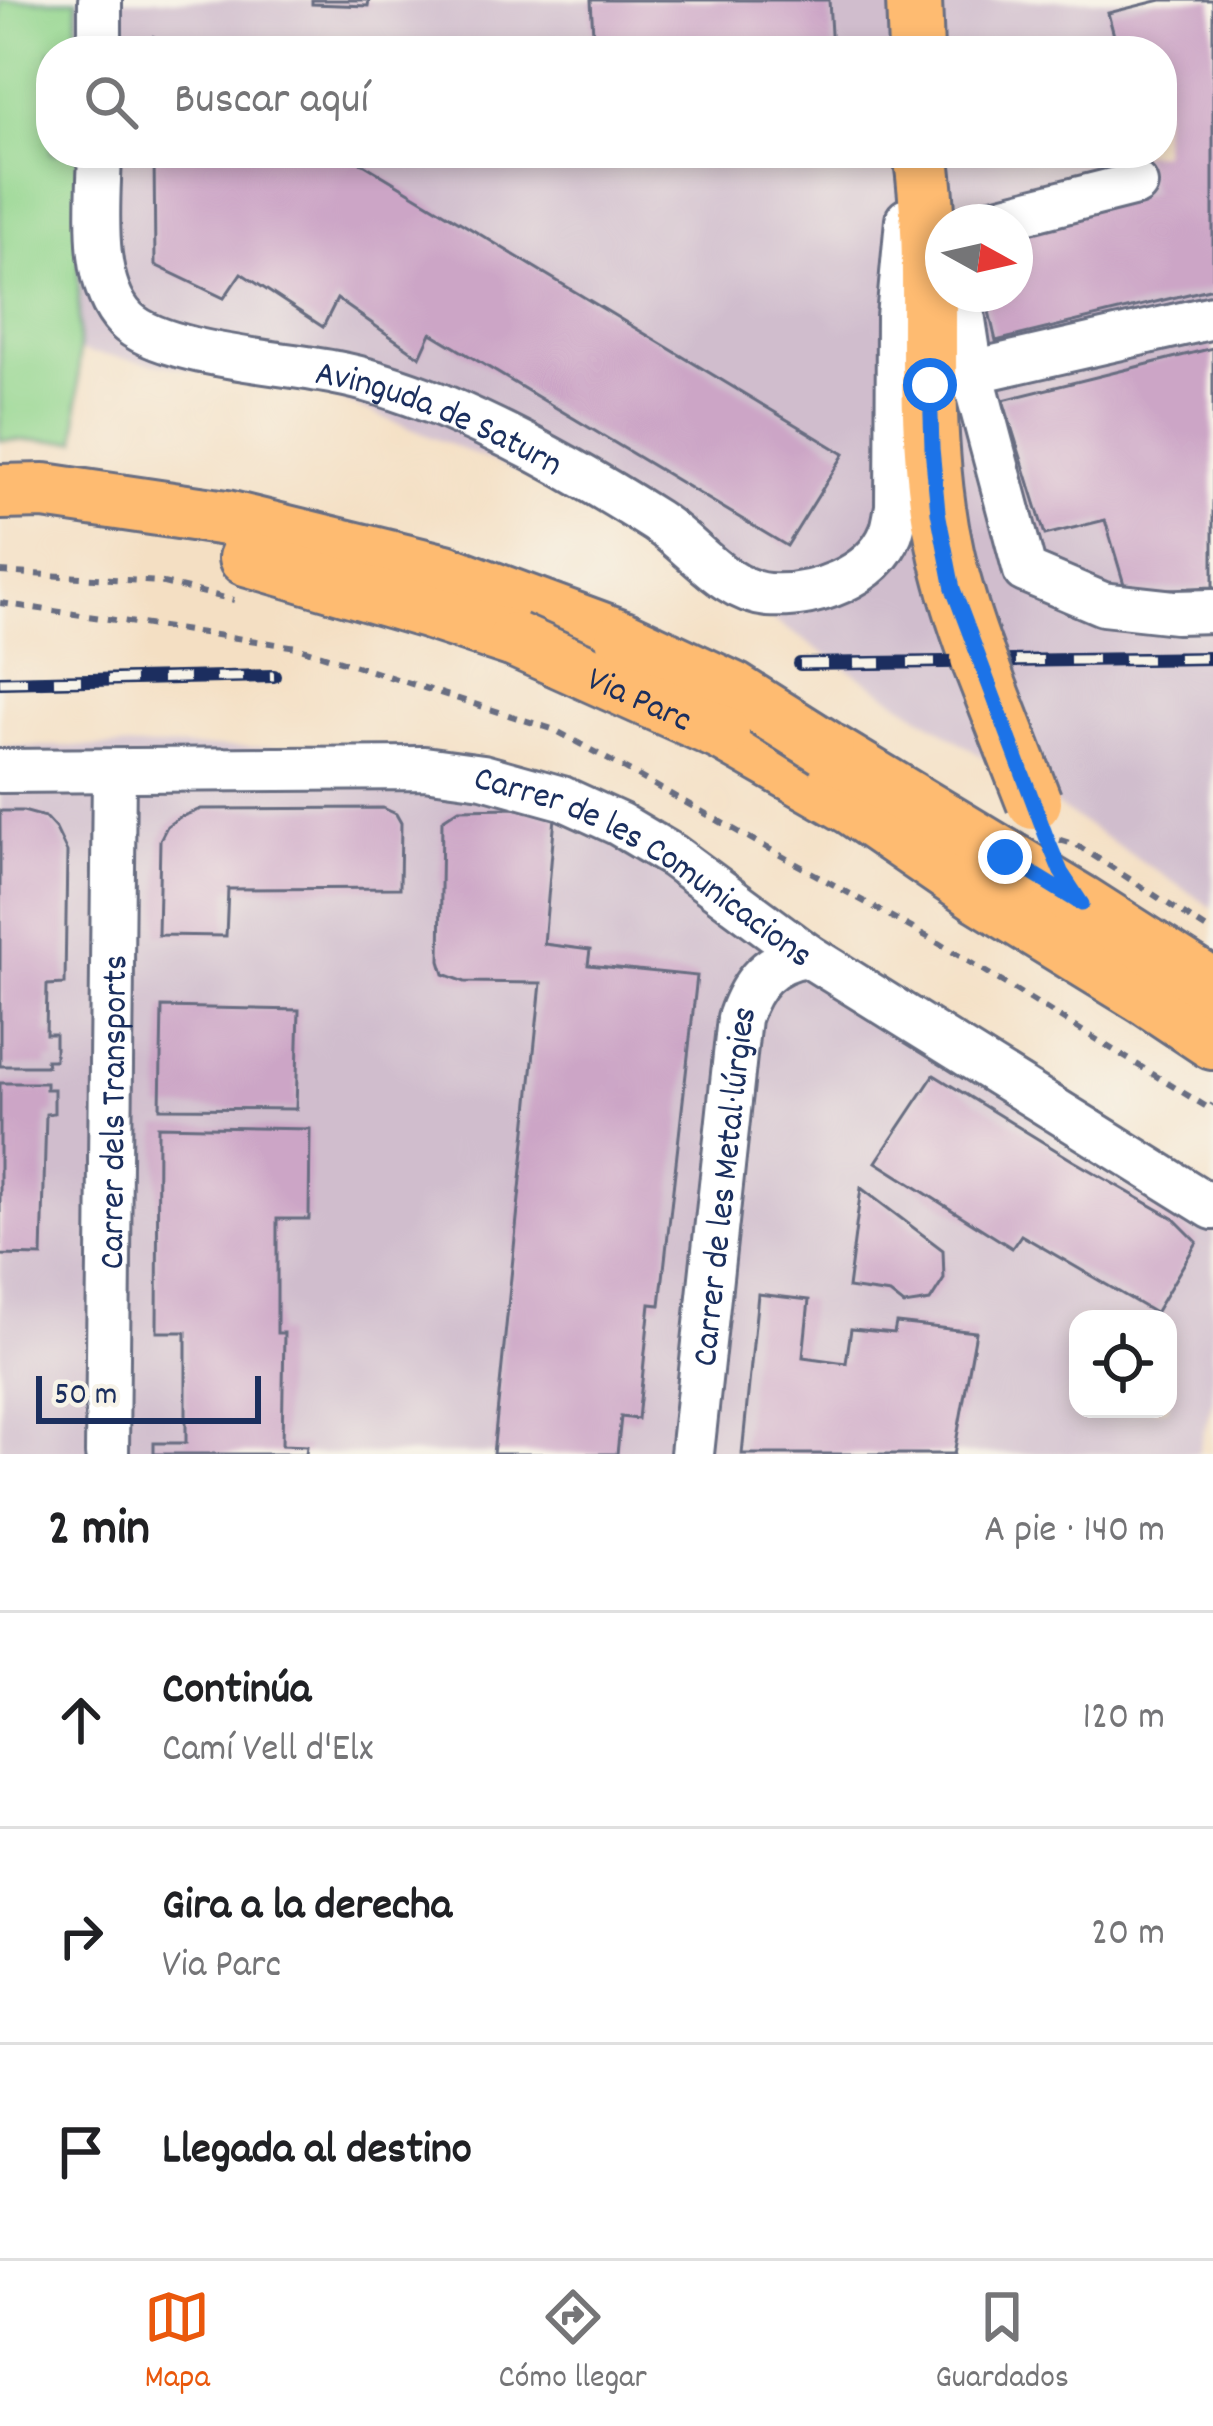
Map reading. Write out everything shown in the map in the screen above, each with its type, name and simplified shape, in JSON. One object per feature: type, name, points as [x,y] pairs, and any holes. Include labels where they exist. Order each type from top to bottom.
[{"type":"main road","points":[[914,0],[915,36]]},
{"type":"main road","points":[[923,168],[930,204]]},
{"type":"main road","points":[[941,312],[932,448],[953,589],[1061,872],[1082,904]]},
{"type":"main road","name":"Via Parc","points":[[0,492],[44,491],[226,518],[445,572],[623,638],[734,690],[1213,987]]},
{"type":"main road","name":"Via Parc","points":[[0,529],[45,528],[218,550],[515,640],[722,733],[854,808],[981,896],[1213,1042]]},
{"type":"street","points":[[100,0],[100,36]]},
{"type":"street","name":"Avinguda de Saturn","points":[[100,168],[99,256],[111,297],[126,320],[150,335],[235,356],[340,373],[436,404],[539,451],[661,524],[731,582],[765,595],[803,593],[844,581],[881,551],[892,532],[897,507],[898,317],[916,168]]},
{"type":"street","points":[[1033,210],[1136,184]]},
{"type":"street","points":[[956,312],[1025,571],[1103,604],[1213,611]]},
{"type":"street","points":[[972,372],[1213,317]]},
{"type":"street","name":"Carrer de les Comunicacions","points":[[0,771],[424,767],[483,776],[562,799],[619,824],[673,856],[806,956],[1213,1208]]},
{"type":"street","name":"Carrer dels Transports","points":[[107,1454],[114,771]]},
{"type":"street","name":"Carrer de les Metal·lúrgies","points":[[692,1454],[739,1018],[756,980],[781,962],[806,956]]},
{"type":"path","points":[[0,572],[159,582],[250,604]]},
{"type":"path","points":[[0,603],[297,647],[555,730],[935,941],[1212,1110]]},
{"type":"shaded area","points":[[77,0],[1213,0],[1213,908],[787,629],[549,485],[320,392],[79,351],[78,168],[1177,168],[1177,36],[77,36]]},
{"type":"shaded area","points":[[0,746],[407,748],[550,779],[1213,1192],[1213,1398],[1198,1454],[0,1454]]},
{"type":"green space","points":[[0,0],[77,0],[77,36],[36,36],[36,168],[78,168],[77,441],[0,440]]},
{"type":"building","points":[[312,0],[369,0],[368,6],[312,4]]},
{"type":"building","points":[[591,0],[829,0],[831,36],[593,36]]},
{"type":"building","points":[[1161,0],[1213,0],[1213,288],[996,341],[989,312],[1033,312],[1033,223],[1152,193],[1146,168],[1177,168],[1177,36],[1114,36],[1108,13]]},
{"type":"building","points":[[154,168],[370,168],[844,454],[787,546],[431,333],[420,357],[337,299],[323,327],[241,273],[224,298],[155,265]]},
{"type":"building","points":[[1213,348],[1213,587],[1126,591],[1105,520],[1045,535],[1003,400]]},
{"type":"building","points":[[383,808],[396,814],[401,823],[400,888],[228,889],[226,936],[158,935],[160,840],[167,826],[180,817],[201,809]]},
{"type":"building","points":[[514,808],[555,817],[544,944],[590,950],[588,965],[697,976],[660,1305],[650,1304],[638,1419],[621,1417],[617,1454],[493,1454],[541,983],[465,982],[444,974],[440,961],[442,820],[459,809]]},
{"type":"building","points":[[0,811],[45,817],[67,852],[65,984],[47,985],[46,1034],[55,1034],[55,1060],[46,1060],[47,1066],[0,1066]]},
{"type":"building","points":[[162,1007],[299,1010],[296,1109],[160,1108]]},
{"type":"building","points":[[934,1075],[1173,1218],[1197,1242],[1157,1310],[1150,1310],[1021,1235],[1012,1248],[876,1162]]},
{"type":"building","points":[[0,1083],[46,1083],[46,1089],[54,1089],[54,1113],[46,1114],[42,1256],[0,1255]]},
{"type":"building","points":[[158,1126],[310,1129],[309,1219],[277,1219],[277,1333],[284,1333],[282,1445],[307,1446],[306,1454],[154,1454],[154,1443],[186,1443],[186,1332],[157,1332]]},
{"type":"building","points":[[861,1188],[943,1250],[944,1279],[930,1301],[904,1305],[890,1294],[848,1288]]},
{"type":"building","points":[[758,1294],[809,1300],[803,1357],[846,1363],[851,1329],[894,1333],[896,1323],[976,1332],[954,1454],[742,1454]]},
{"type":"railway","points":[[800,664],[1213,658]]},
{"type":"railway","points":[[0,682],[274,676]]},
{"type":"route","points":[[930,385],[938,512],[953,589],[1046,836],[1082,904],[1005,857]]}]
